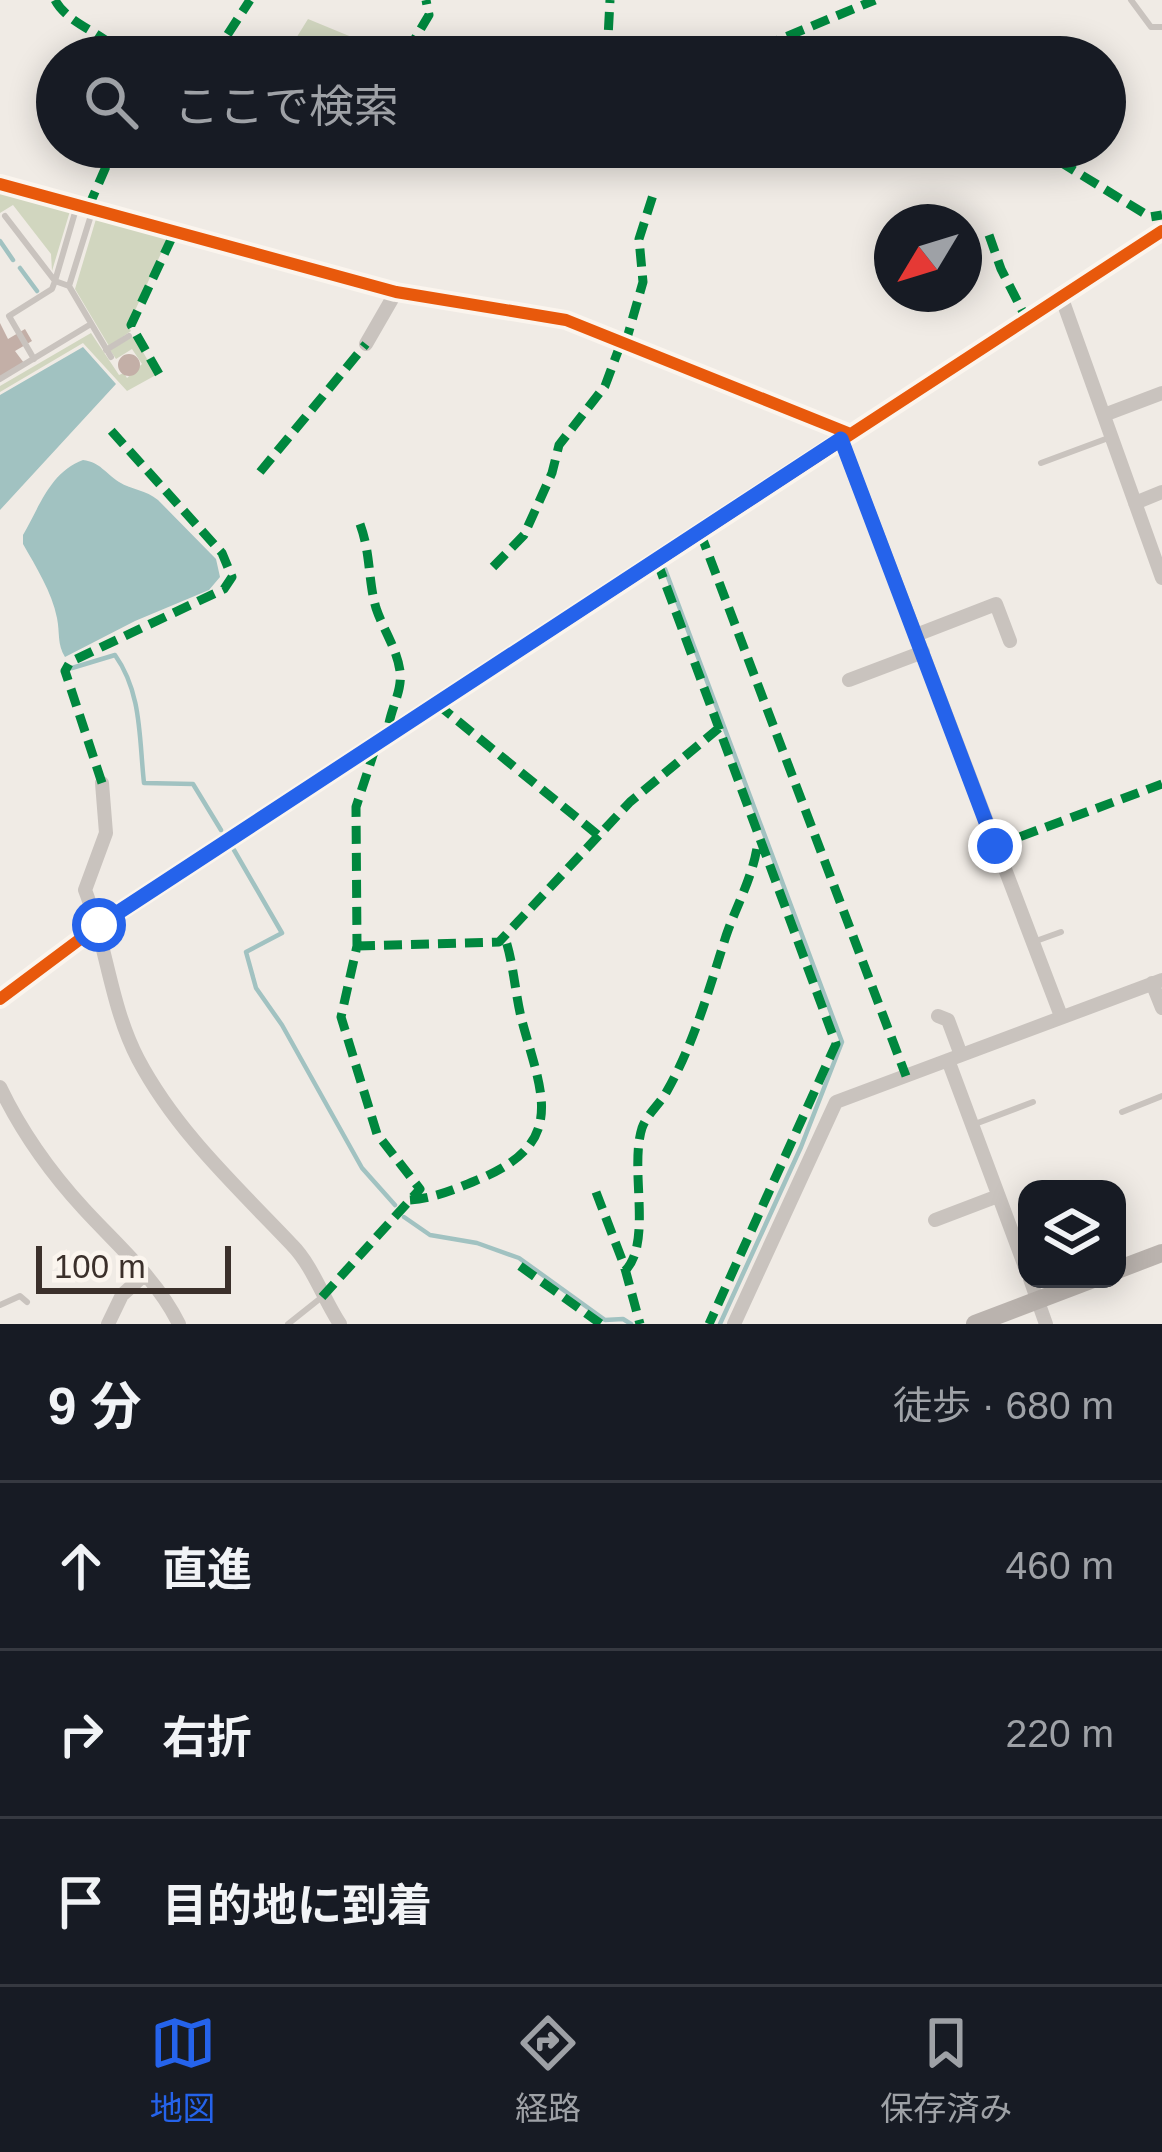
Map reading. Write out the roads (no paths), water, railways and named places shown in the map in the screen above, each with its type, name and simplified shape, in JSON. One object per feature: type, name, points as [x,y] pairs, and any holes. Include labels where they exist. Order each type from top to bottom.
[{"type":"main road","points":[[1126,1266],[1162,1252]]},
{"type":"main road","points":[[975,1324],[1069,1288]]},
{"type":"street","points":[[0,184],[396,292],[566,320],[844,436],[1061,1016]]},
{"type":"street","points":[[0,999],[99,925],[1162,231]]},
{"type":"street","points":[[366,344],[396,292]]},
{"type":"street","points":[[1061,296],[1162,578]]},
{"type":"street","points":[[1104,416],[1162,393]]},
{"type":"street","points":[[1135,502],[1162,492]]},
{"type":"street","points":[[916,635],[996,604],[1010,641]]},
{"type":"street","points":[[849,680],[923,652]]},
{"type":"street","points":[[102,783],[106,833],[85,890],[99,925],[116,1008],[139,1060],[195,1143],[295,1247],[340,1324]]},
{"type":"street","points":[[734,1324],[836,1102],[1157,981],[1162,1008]]},
{"type":"street","points":[[938,1016],[948,1020],[972,1125],[1018,1249]]},
{"type":"street","points":[[0,1087],[23,1135],[145,1274],[179,1324]]},
{"type":"street","points":[[935,1220],[998,1196]]},
{"type":"street","points":[[108,1324],[122,1295],[145,1274]]},
{"type":"street","points":[[1032,1288],[1046,1324]]},
{"type":"lane","points":[[1130,0],[1151,27],[1162,27]]},
{"type":"lane","points":[[34,359],[9,316],[52,289],[85,207]]},
{"type":"lane","points":[[69,286],[85,207]]},
{"type":"lane","points":[[5,216],[55,281],[69,286],[108,353],[129,335]]},
{"type":"lane","points":[[0,380],[91,324]]},
{"type":"lane","points":[[1041,463],[1112,436]]},
{"type":"lane","points":[[1033,942],[1061,932]]},
{"type":"lane","points":[[1122,1112],[1162,1096]]},
{"type":"lane","points":[[972,1125],[1033,1102]]},
{"type":"lane","points":[[0,1304],[20,1297],[27,1302]]},
{"type":"lane","points":[[288,1324],[322,1297]]},
{"type":"water","points":[[83,347],[116,384],[0,510],[0,395]]},
{"type":"water","points":[[83,460],[158,500],[216,559],[220,577],[209,590],[65,657],[51,599],[23,544],[23,535],[54,482]]},
{"type":"waterway","points":[[0,241],[13,260]]},
{"type":"waterway","points":[[20,268],[37,291]]},
{"type":"waterway","points":[[665,569],[842,1042],[801,1147],[720,1324]]},
{"type":"waterway","points":[[72,668],[115,655],[135,700],[144,783],[193,784],[221,830]]},
{"type":"waterway","points":[[234,850],[282,933],[246,952],[256,988],[282,1025],[362,1168],[395,1205]]},
{"type":"waterway","points":[[404,1217],[430,1235],[477,1243],[519,1258],[605,1320],[623,1319],[631,1324]]}]
